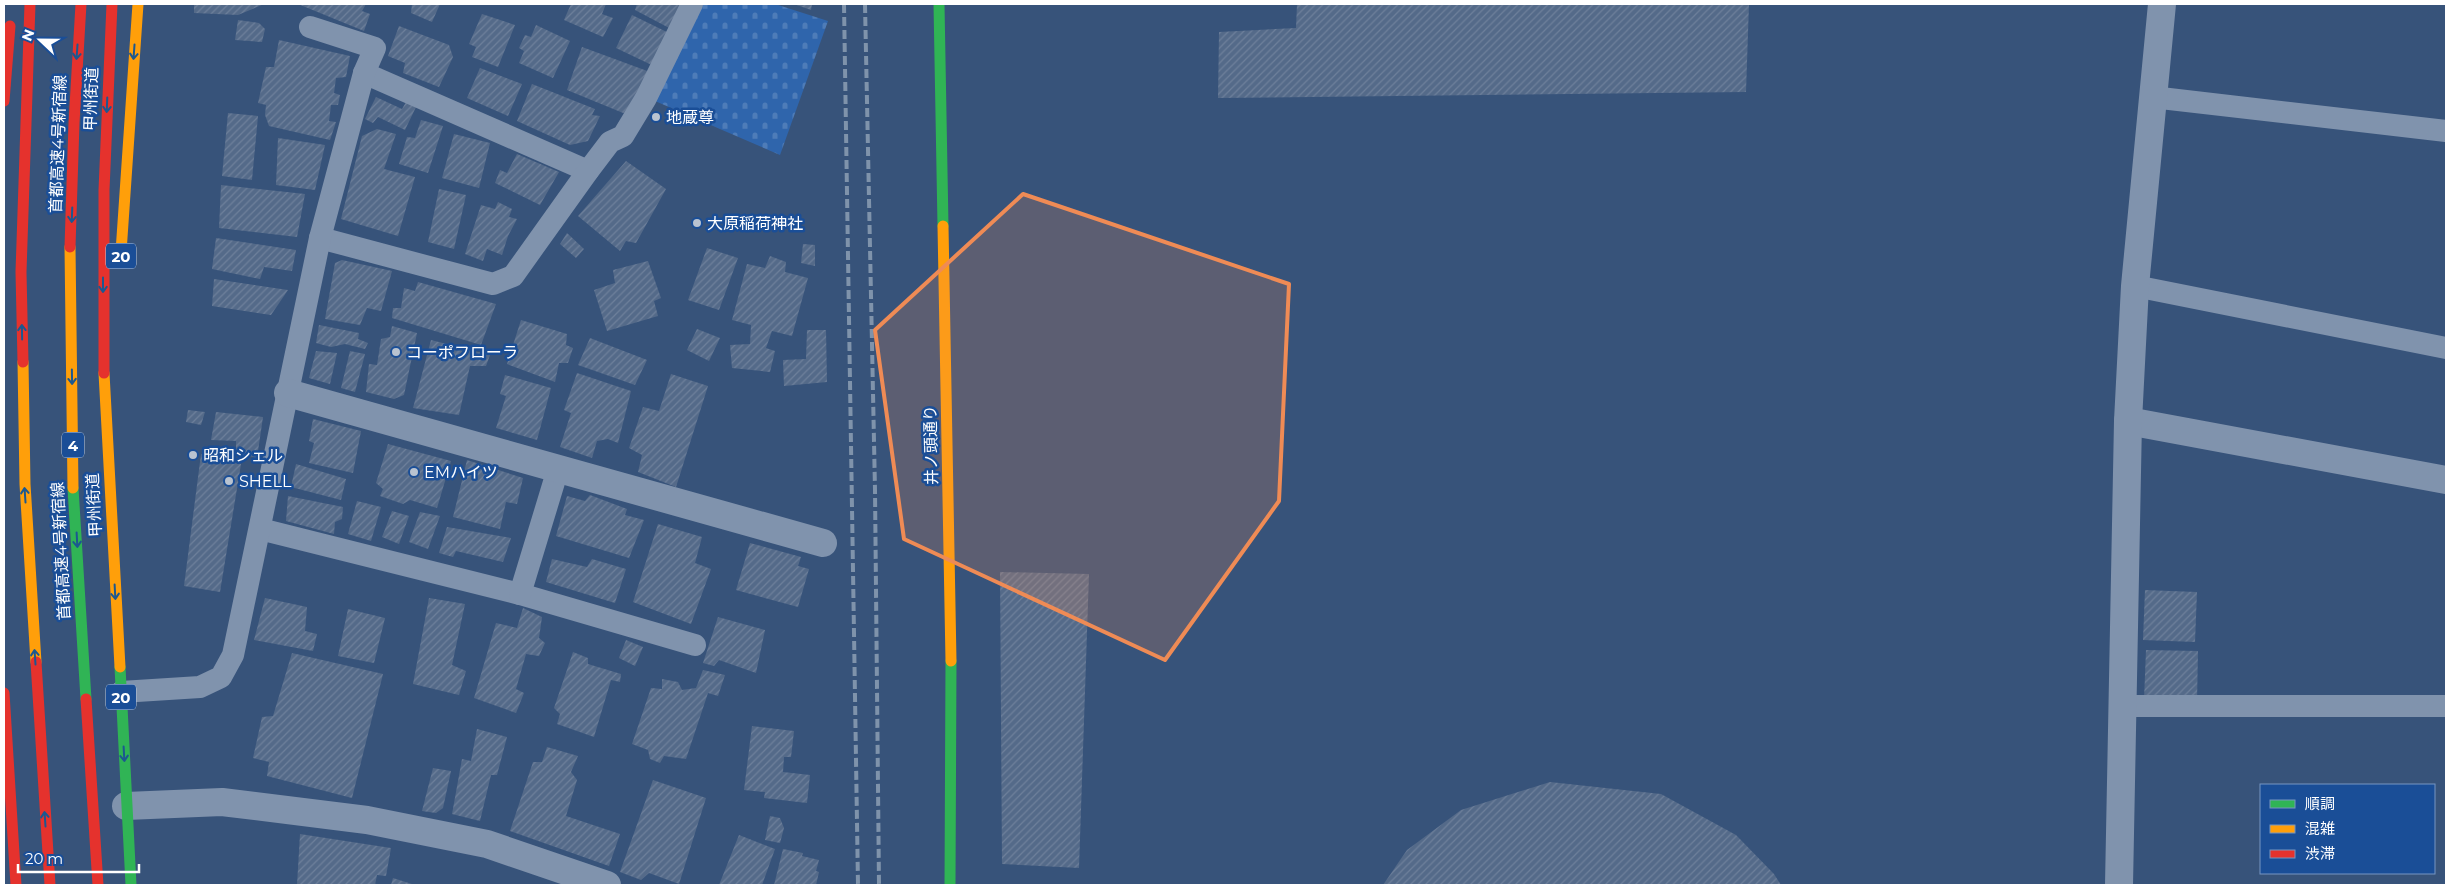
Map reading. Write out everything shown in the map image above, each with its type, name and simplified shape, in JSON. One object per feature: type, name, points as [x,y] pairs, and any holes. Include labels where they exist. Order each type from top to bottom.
[{"type":"main road","name":"首都高速4号新宿線","points":[[30,4],[21,272],[25,484],[50,885]]},
{"type":"main road","name":"首都高速4号新宿線","points":[[81,4],[77,58],[70,272],[73,462],[98,885]]},
{"type":"main road","name":"甲州街道","points":[[112,4],[104,190],[103,337],[110,508],[131,885]]},
{"type":"main road","name":"20","points":[[121,261],[138,4]]},
{"type":"main road","name":"井ノ頭通り","points":[[939,4],[951,609],[950,885]]},
{"type":"main road","points":[[4,102],[12,14]]},
{"type":"main road","name":"20","points":[[110,508],[116,370]]},
{"type":"main road","points":[[4,693],[16,885]]},
{"type":"street","points":[[2119,885],[2128,421],[2136,286],[2162,4]]},
{"type":"street","points":[[288,393],[823,543]]},
{"type":"street","points":[[2128,421],[2446,480]]},
{"type":"street","points":[[126,806],[222,802],[367,820],[487,844],[607,885]]},
{"type":"lane","points":[[320,238],[493,284],[513,276],[610,142],[623,136],[646,98],[692,4]]},
{"type":"lane","points":[[121,692],[200,687],[221,677],[233,655],[320,238],[364,73],[374,48],[310,27]]},
{"type":"lane","points":[[364,73],[588,171]]},
{"type":"lane","points":[[2152,97],[2446,131]]},
{"type":"lane","points":[[2136,286],[2446,348]]},
{"type":"lane","points":[[520,594],[558,469]]},
{"type":"lane","points":[[260,529],[520,594],[695,645]]},
{"type":"lane","points":[[2123,706],[2446,706]]},
{"type":"highlighted area","points":[[1023,194],[1289,284],[1279,501],[1165,660],[904,539],[875,330]]},
{"type":"green space","points":[[703,4],[775,4],[828,21],[780,155],[655,101]]},
{"type":"building","points":[[194,4],[264,4],[238,15],[194,13]]},
{"type":"building","points":[[298,4],[366,4],[362,11],[370,14],[364,31]]},
{"type":"building","points":[[412,4],[440,4],[432,22],[411,13]]},
{"type":"building","points":[[571,4],[606,4],[602,14],[613,18],[603,37],[564,20]]},
{"type":"building","points":[[637,4],[686,4],[673,30],[635,10]]},
{"type":"building","points":[[794,4],[812,4],[811,10]]},
{"type":"building","points":[[1297,4],[1749,4],[1746,92],[1218,98],[1219,32],[1296,28]]},
{"type":"building","points":[[482,14],[515,25],[498,67],[472,57],[476,47],[469,44]]},
{"type":"building","points":[[632,15],[673,35],[658,68],[616,48]]},
{"type":"building","points":[[238,20],[259,23],[265,29],[262,42],[235,40]]},
{"type":"building","points":[[536,25],[570,41],[553,78],[519,63],[524,51],[519,48],[525,35],[531,37]]},
{"type":"building","points":[[399,26],[449,45],[453,57],[439,87],[403,73],[405,63],[388,56]]},
{"type":"building","points":[[279,40],[350,56],[346,77],[336,78],[334,93],[340,95],[338,105],[331,105],[329,121],[336,122],[330,140],[269,126],[265,115],[266,105],[258,103],[266,67],[274,67]]},
{"type":"building","points":[[582,47],[650,72],[628,115],[567,90]]},
{"type":"building","points":[[480,68],[522,84],[508,116],[467,98]]},
{"type":"building","points":[[532,84],[595,109],[592,115],[600,116],[588,141],[570,145],[517,121]]},
{"type":"building","points":[[376,97],[402,109],[406,102],[416,107],[405,130],[378,117],[373,123],[365,119]]},
{"type":"building","points":[[228,113],[258,116],[252,180],[222,176]]},
{"type":"building","points":[[421,120],[443,126],[428,173],[399,164],[407,137],[415,138]]},
{"type":"building","points":[[377,129],[396,134],[384,169],[415,177],[398,236],[341,219],[362,136]]},
{"type":"building","points":[[454,134],[490,143],[479,188],[442,178]]},
{"type":"building","points":[[278,138],[325,145],[315,190],[276,185]]},
{"type":"building","points":[[517,154],[559,172],[540,205],[495,183],[500,170],[507,173]]},
{"type":"building","points":[[626,161],[666,189],[636,243],[626,241],[620,251],[578,216]]},
{"type":"building","points":[[221,185],[305,194],[297,237],[219,228]]},
{"type":"building","points":[[439,189],[466,195],[454,249],[428,242]]},
{"type":"building","points":[[498,202],[512,209],[509,217],[517,219],[508,236],[502,255],[487,249],[483,261],[465,254],[481,205],[495,209]]},
{"type":"building","points":[[567,233],[584,249],[576,258],[560,244]]},
{"type":"building","points":[[216,238],[296,250],[292,271],[264,267],[260,279],[212,269]]},
{"type":"building","points":[[803,244],[815,245],[815,266],[801,263]]},
{"type":"building","points":[[707,248],[738,258],[719,310],[688,300]]},
{"type":"building","points":[[770,256],[786,262],[785,272],[808,278],[792,336],[772,331],[766,348],[775,351],[770,372],[732,368],[730,345],[750,344],[751,325],[732,320],[747,264],[765,268]]},
{"type":"building","points":[[342,260],[392,271],[381,311],[367,308],[360,325],[325,319],[335,263]]},
{"type":"building","points":[[648,261],[661,298],[654,301],[658,316],[607,331],[594,290],[615,283],[613,270]]},
{"type":"building","points":[[214,279],[288,290],[271,315],[212,306]]},
{"type":"building","points":[[418,282],[496,304],[481,345],[392,318],[393,308],[401,308],[404,288],[415,291]]},
{"type":"building","points":[[521,320],[567,334],[566,345],[573,348],[568,363],[559,363],[555,382],[507,364]]},
{"type":"building","points":[[319,325],[359,333],[358,339],[368,343],[365,349],[345,344],[331,347],[316,343]]},
{"type":"building","name":"コーポフローラ","points":[[392,326],[417,333],[404,395],[394,399],[366,392],[369,364],[377,365],[381,339],[390,337]]},
{"type":"building","points":[[697,329],[720,338],[709,361],[687,350]]},
{"type":"building","points":[[807,330],[826,330],[827,382],[784,386],[783,360],[806,359]]},
{"type":"building","points":[[590,338],[647,360],[635,385],[578,365]]},
{"type":"building","points":[[431,340],[490,355],[486,366],[470,366],[459,415],[413,408]]},
{"type":"building","points":[[316,351],[337,353],[330,384],[309,378]]},
{"type":"building","points":[[350,351],[365,354],[355,392],[341,388]]},
{"type":"building","points":[[577,373],[631,391],[618,443],[608,439],[597,441],[592,458],[560,447],[571,413],[564,410]]},
{"type":"building","points":[[671,374],[708,386],[676,487],[638,472],[642,455],[629,448],[643,407],[659,411]]},
{"type":"building","points":[[505,375],[551,388],[537,440],[496,428],[506,396],[500,394]]},
{"type":"building","points":[[188,410],[205,412],[201,425],[186,422]]},
{"type":"building","points":[[216,412],[263,417],[257,458],[236,453],[236,441],[211,440]]},
{"type":"building","points":[[313,419],[361,431],[353,473],[309,463],[314,443],[309,441]]},
{"type":"building","name":"EMハイツ","points":[[388,444],[451,461],[437,508],[410,500],[403,504],[380,496],[383,489],[376,483]]},
{"type":"building","points":[[201,454],[241,464],[220,592],[184,586]]},
{"type":"building","points":[[467,460],[523,478],[517,504],[506,502],[500,529],[453,517]]},
{"type":"building","points":[[296,464],[346,479],[341,500],[291,487]]},
{"type":"building","points":[[590,495],[627,509],[625,515],[644,520],[629,558],[556,536],[567,496],[585,501]]},
{"type":"building","points":[[288,496],[343,507],[342,519],[335,522],[334,534],[286,521]]},
{"type":"building","points":[[357,501],[381,507],[371,541],[348,534]]},
{"type":"building","points":[[392,511],[409,516],[399,544],[382,537]]},
{"type":"building","points":[[420,512],[440,516],[428,549],[409,542]]},
{"type":"building","points":[[658,524],[702,537],[695,563],[711,569],[691,624],[633,602]]},
{"type":"building","points":[[447,527],[511,538],[503,562],[456,551],[453,557],[439,553]]},
{"type":"building","points":[[750,543],[801,557],[798,566],[809,569],[798,607],[736,590]]},
{"type":"building","points":[[552,559],[587,567],[592,559],[626,569],[615,603],[546,582]]},
{"type":"building","points":[[1000,572],[1089,574],[1079,868],[1002,864]]},
{"type":"building","points":[[2145,590],[2197,592],[2195,642],[2143,640]]},
{"type":"building","points":[[265,598],[307,607],[305,631],[317,634],[313,651],[254,640]]},
{"type":"building","points":[[429,598],[465,604],[452,665],[466,671],[459,695],[413,684]]},
{"type":"building","points":[[523,608],[542,617],[539,638],[545,643],[539,656],[526,654],[516,689],[524,693],[516,713],[474,698],[496,623],[517,628]]},
{"type":"building","points":[[348,609],[385,618],[374,663],[338,656]]},
{"type":"building","points":[[718,617],[765,630],[756,673],[719,660],[714,666],[703,663]]},
{"type":"building","points":[[626,640],[643,647],[635,666],[619,658]]},
{"type":"building","points":[[2146,650],[2198,651],[2197,702],[2144,700]]},
{"type":"building","points":[[573,652],[588,658],[588,664],[621,674],[620,682],[611,680],[594,737],[557,724],[560,714],[554,708]]},
{"type":"building","points":[[292,653],[383,674],[352,798],[267,776],[269,762],[253,758],[262,717],[273,716]]},
{"type":"building","points":[[703,670],[725,675],[718,696],[708,693],[686,759],[664,756],[660,763],[650,759],[648,750],[632,744],[651,688],[662,689],[662,679],[678,682],[682,690],[696,688]]},
{"type":"building","points":[[752,726],[794,731],[791,757],[784,757],[783,772],[810,775],[807,803],[764,798],[765,792],[744,790]]},
{"type":"building","points":[[477,729],[507,737],[497,775],[491,775],[480,821],[452,814],[462,759],[471,761]]},
{"type":"building","points":[[547,747],[578,756],[571,772],[577,780],[566,816],[620,834],[609,866],[510,831],[533,762],[542,762]]},
{"type":"building","points":[[433,768],[451,771],[443,808],[436,813],[422,811]]},
{"type":"building","points":[[653,780],[706,798],[679,884],[649,873],[641,880],[620,872]]},
{"type":"building","points":[[1550,782],[1661,794],[1736,835],[1774,874],[1781,885],[1383,885],[1407,850],[1461,810]]},
{"type":"building","points":[[770,816],[780,818],[784,828],[780,843],[765,840]]},
{"type":"building","points":[[300,834],[391,848],[386,876],[377,875],[375,885],[297,885]]},
{"type":"building","points":[[739,835],[775,849],[762,885],[719,885]]},
{"type":"building","points":[[783,849],[803,853],[802,856],[819,860],[816,871],[819,872],[816,885],[774,885]]},
{"type":"building","points":[[393,878],[415,885],[391,885]]},
{"type":"railway","points":[[844,4],[858,885]]},
{"type":"railway","points":[[865,4],[875,490],[879,885]]},
{"type":"traffic: fast","points":[[939,4],[943,226]]},
{"type":"traffic: fast","points":[[73,488],[86,699]]},
{"type":"traffic: fast","points":[[950,885],[951,661]]},
{"type":"traffic: fast","points":[[120,667],[131,885]]},
{"type":"traffic: slow","points":[[121,252],[138,4]]},
{"type":"traffic: slow","points":[[943,226],[951,661]]},
{"type":"traffic: slow","points":[[70,247],[73,488]]},
{"type":"traffic: slow","points":[[23,362],[25,484],[36,662]]},
{"type":"traffic: slow","points":[[104,373],[120,667]]},
{"type":"traffic: jam","points":[[23,362],[21,272],[30,4]]},
{"type":"traffic: jam","points":[[70,247],[74,123],[81,4]]},
{"type":"traffic: jam","points":[[104,373],[104,190],[112,4]]},
{"type":"traffic: jam","points":[[4,101],[10,26]]},
{"type":"traffic: jam","points":[[36,662],[50,885]]},
{"type":"traffic: jam","points":[[4,693],[16,885]]},
{"type":"traffic: jam","points":[[86,699],[98,885]]},
{"type":"place","name":"地蔵尊","points":[[656,117]]},
{"type":"place","name":"大原稲荷神社","points":[[697,223]]},
{"type":"place","name":"コーポフローラ","points":[[396,352]]},
{"type":"place","name":"昭和シェル","points":[[193,455]]},
{"type":"place","name":"EMハイツ","points":[[414,472]]},
{"type":"place","name":"SHELL","points":[[229,481]]}]
